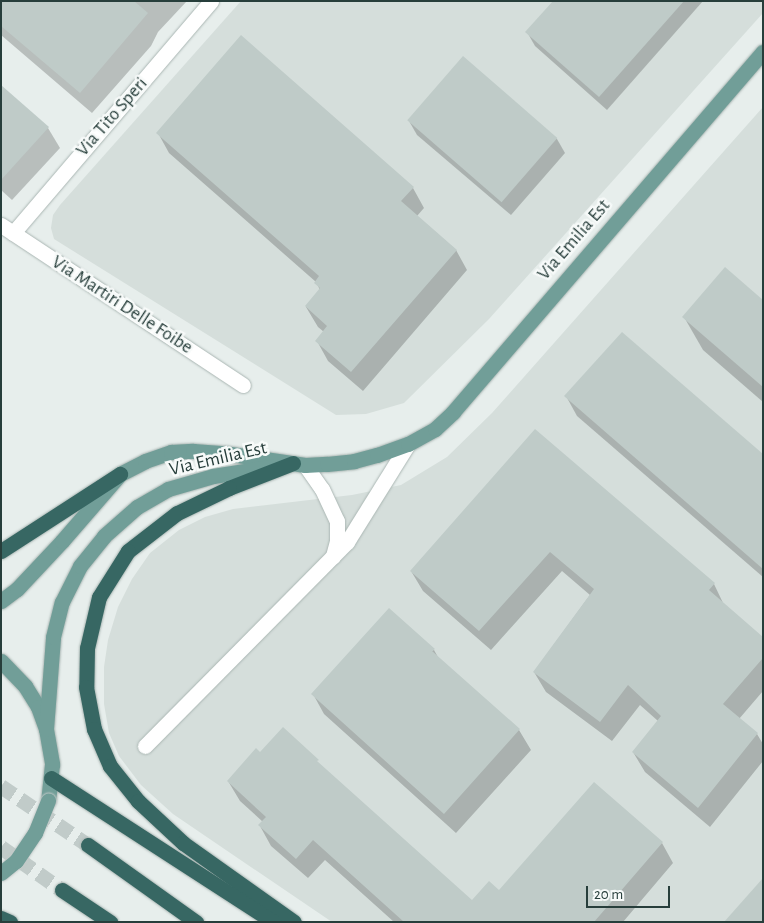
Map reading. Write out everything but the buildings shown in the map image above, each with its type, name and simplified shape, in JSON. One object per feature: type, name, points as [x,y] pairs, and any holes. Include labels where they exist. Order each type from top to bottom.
[{"type":"highway","points":[[294,922],[183,843],[138,801],[110,766],[94,729],[86,687],[87,648],[99,597],[128,551],[177,513],[229,488],[298,464]]},
{"type":"highway","points":[[1,551],[120,474]]},
{"type":"highway","points":[[51,778],[274,922]]},
{"type":"highway","points":[[88,845],[196,922]]},
{"type":"highway","points":[[62,890],[110,922]]},
{"type":"highway","points":[[1,918],[10,922]]},
{"type":"main road","name":"Via Emilia Est","points":[[46,729],[53,637],[62,602],[80,566],[104,536],[137,507],[168,489],[214,476],[298,464],[354,461],[408,444],[435,429],[453,412],[763,52]]},
{"type":"main road","name":"Via Emilia Est","points":[[1,601],[17,589],[62,541],[120,474],[145,461],[171,452],[186,451],[224,452],[298,464]]},
{"type":"main road","name":"Via Emilia Est","points":[[1,661],[25,686],[38,707],[46,729],[52,764],[48,800],[35,833],[16,861],[1,873]]},
{"type":"street","name":"Via Tito Speri","points":[[7,229],[211,1]]},
{"type":"street","name":"Via Martiri Delle Foibe","points":[[7,229],[244,385]]},
{"type":"street","name":"Via Emilia Est","points":[[145,746],[332,560],[361,521],[408,444]]},
{"type":"street","points":[[298,464],[322,489],[337,521],[337,541],[332,560]]},
{"type":"shaded area","points":[[241,1],[763,1],[763,13],[489,319],[404,403],[366,414],[336,415],[54,239],[51,228],[53,215],[60,205]]},
{"type":"shaded area","points":[[763,107],[763,922],[332,922],[173,814],[141,785],[119,756],[109,733],[104,704],[104,667],[108,640],[118,607],[132,579],[150,553],[179,530],[205,517],[233,509],[352,495],[401,485],[447,457],[492,413]]},
{"type":"tunnel","points":[[1,786],[88,845]]},
{"type":"tunnel","points":[[1,847],[62,890]]}]
